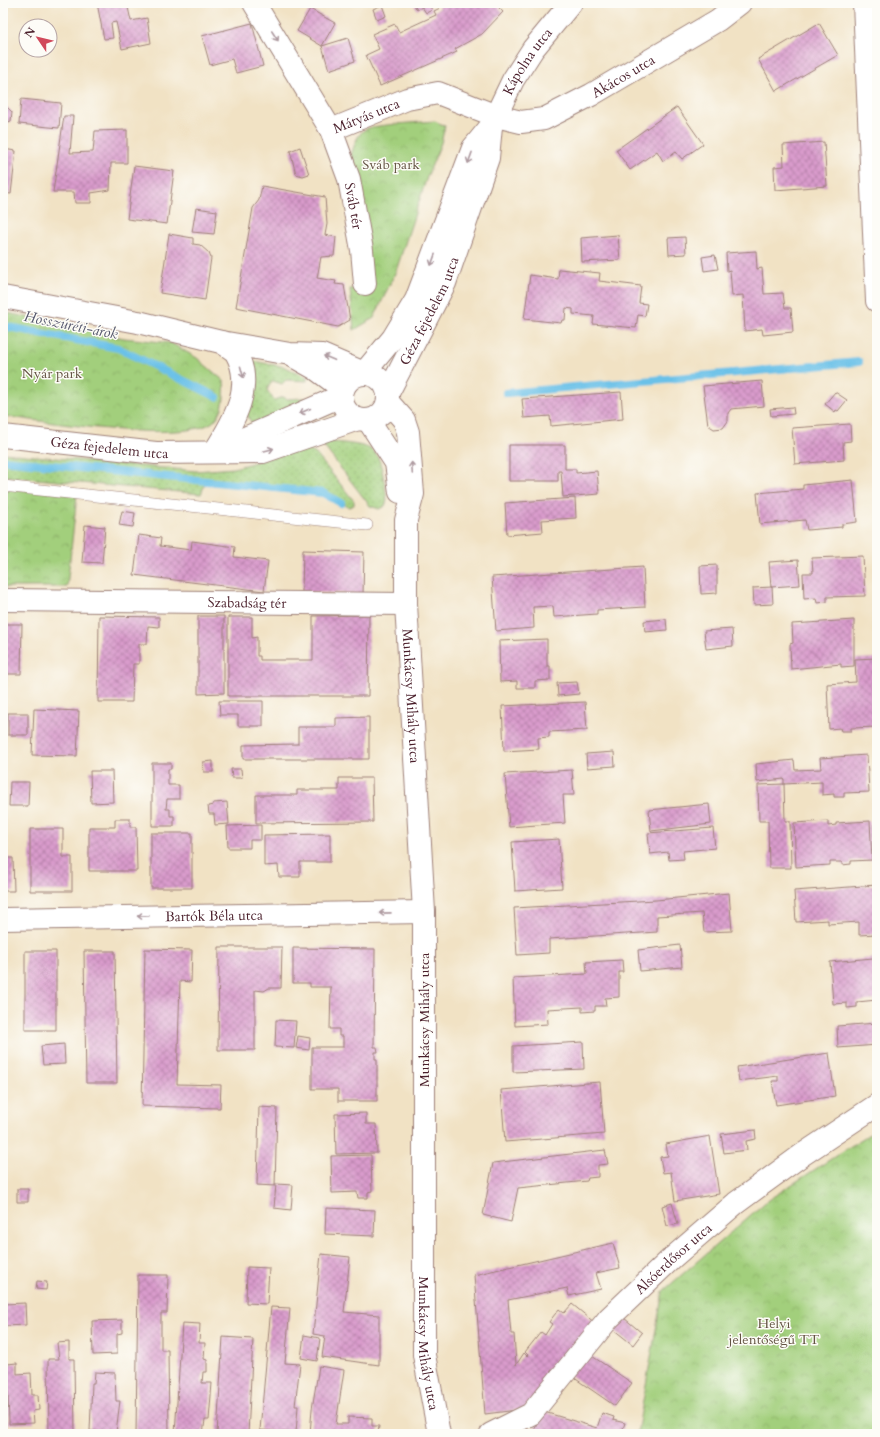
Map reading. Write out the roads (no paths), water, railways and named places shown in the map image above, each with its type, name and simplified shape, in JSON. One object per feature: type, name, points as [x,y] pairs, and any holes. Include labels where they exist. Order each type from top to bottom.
[{"type":"street","name":"Mátyás utca","points":[[254,3],[331,130],[407,99],[438,93],[493,121]]},
{"type":"street","name":"Kápolna utca","points":[[456,225],[473,148],[493,121],[513,80],[533,49],[571,3]]},
{"type":"street","name":"Akácos utca","points":[[493,121],[521,122],[544,119],[591,95],[718,20],[740,3]]},
{"type":"street","points":[[864,3],[877,301]]},
{"type":"street","name":"Sváb tér","points":[[331,130],[349,179],[362,250],[365,284]]},
{"type":"street","name":"Géza fejedelem utca","points":[[364,373],[393,338],[416,300],[456,225]]},
{"type":"street","name":"Géza fejedelem utca","points":[[388,398],[438,300],[456,225]]},
{"type":"street","points":[[3,296],[138,322],[221,342],[290,354],[322,355],[364,373],[373,374],[379,378],[385,384],[388,398],[404,420],[409,438],[413,494],[406,520],[406,604]]},
{"type":"street","points":[[216,451],[233,421],[242,394],[244,376],[235,352],[221,342]]},
{"type":"street","points":[[290,354],[316,369],[342,393]]},
{"type":"street","points":[[364,373],[350,378],[342,393],[343,406],[349,415],[363,420],[376,417],[384,411],[388,398]]},
{"type":"street","name":"Géza fejedelem utca","points":[[216,451],[342,393]]},
{"type":"street","points":[[363,420],[396,463],[402,510],[406,520]]},
{"type":"street","name":"Géza fejedelem utca","points":[[3,436],[156,453],[216,451],[264,452],[363,420]]},
{"type":"street","name":"Szabadság tér","points":[[3,600],[406,604]]},
{"type":"street","name":"Munkácsy Mihály utca","points":[[406,604],[424,912],[424,1355],[439,1434]]},
{"type":"street","name":"Bartók Béla utca","points":[[3,919],[424,912]]},
{"type":"street","name":"Alsóerdősor utca","points":[[492,1434],[531,1414],[609,1318],[671,1259],[736,1203],[802,1154],[877,1105]]},
{"type":"lane","points":[[3,486],[367,525]]},
{"type":"waterway","name":"Hosszúréti-árok","points":[[3,326],[118,348],[217,397]]},
{"type":"waterway","points":[[506,393],[859,362]]},
{"type":"waterway","points":[[3,460],[323,493],[341,503]]},
{"type":"park label","name":"Sváb park","points":[[391,164]]},
{"type":"park label","name":"Nyár park","points":[[52,373]]},
{"type":"park label","name":"Helyi jelentőségű TT","points":[[774,1332]]}]
